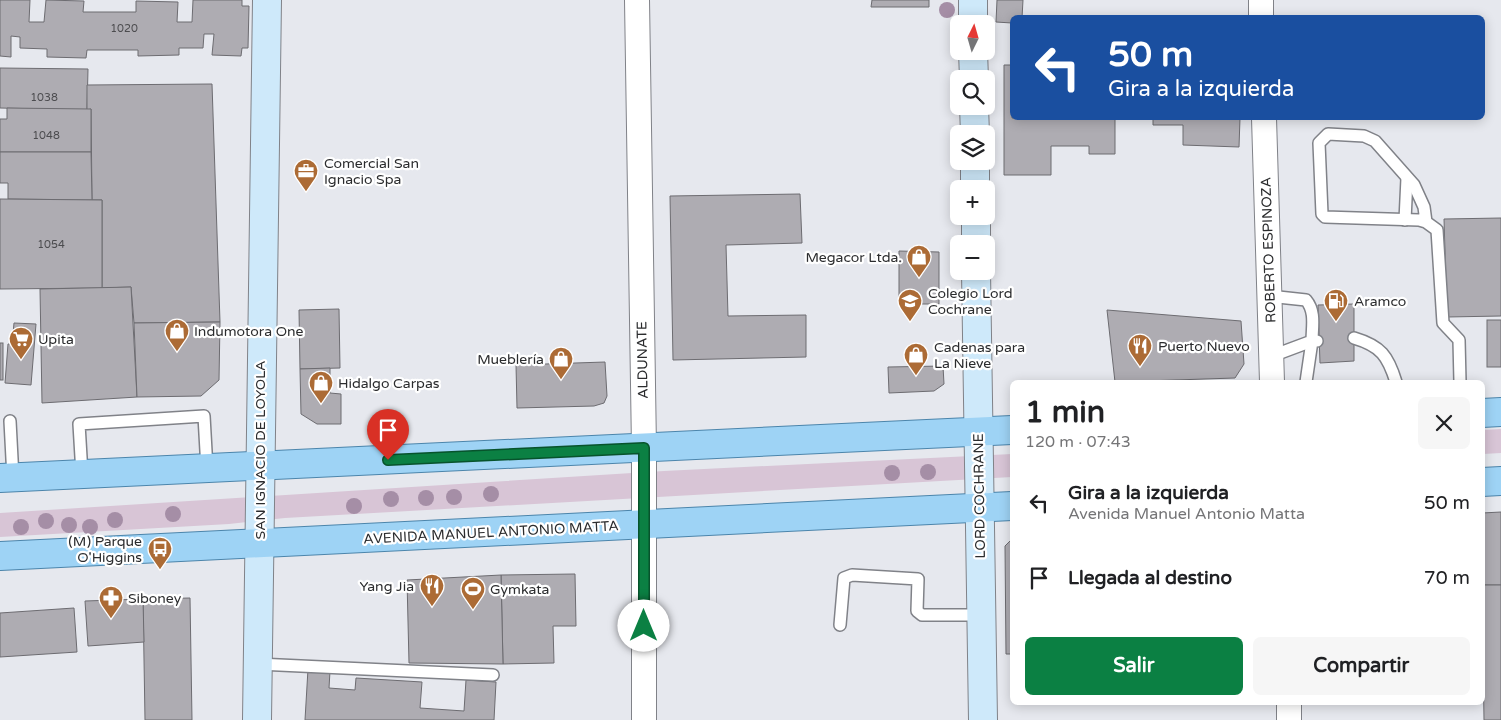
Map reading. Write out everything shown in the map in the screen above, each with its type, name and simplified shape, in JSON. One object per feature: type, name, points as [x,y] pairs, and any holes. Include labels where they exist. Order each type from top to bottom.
[{"type":"main road","points":[[1485,413],[1501,412]]},
{"type":"main road","points":[[6,478],[1010,430]]},
{"type":"main road","points":[[1485,482],[1501,481]]},
{"type":"main road","name":"AVENIDA MANUEL ANTONIO MATTA","points":[[0,556],[1010,506]]},
{"type":"street","name":"SAN IGNACIO DE LOYOLA","points":[[257,720],[260,544],[259,467],[267,0]]},
{"type":"street","name":"ALDUNATE","points":[[637,0],[644,448],[644,720]]},
{"type":"street","points":[[973,0],[973,15]]},
{"type":"street","points":[[1261,0],[1261,15]]},
{"type":"street","name":"ROBERTO ESPINOZA","points":[[1264,120],[1272,380]]},
{"type":"street","name":"LORD COCHRANE","points":[[976,280],[983,720]]},
{"type":"street","points":[[1289,705],[1289,720]]},
{"type":"lane","points":[[1426,222],[1420,194],[1375,141],[1364,136],[1328,134],[1319,143],[1322,214],[1325,217],[1426,222],[1437,230],[1442,314],[1448,330],[1458,340],[1460,380]]},
{"type":"lane","points":[[1405,220],[1406,178]]},
{"type":"lane","points":[[1269,296],[1306,300],[1311,306],[1315,341],[1306,380]]},
{"type":"lane","points":[[1354,338],[1368,342],[1382,350],[1395,380]]},
{"type":"lane","points":[[1272,356],[1315,341]]},
{"type":"lane","points":[[82,474],[79,424],[204,416],[207,469]]},
{"type":"lane","points":[[6,478],[10,421]]},
{"type":"lane","points":[[840,625],[842,585],[844,578],[852,575],[918,578],[917,611],[922,615],[981,615]]},
{"type":"lane","points":[[258,664],[493,676]]},
{"type":"shaded area","points":[[1501,429],[1501,453],[1485,454],[1485,430]]},
{"type":"shaded area","points":[[1010,454],[1010,477],[285,518],[229,524],[0,537],[0,513],[664,471]]},
{"type":"building","points":[[0,0],[30,0],[29,22],[44,22],[46,0],[84,1],[83,12],[136,12],[136,1],[178,2],[177,22],[192,22],[193,0],[242,0],[242,6],[249,6],[248,48],[242,48],[241,56],[212,55],[214,34],[204,34],[203,48],[179,48],[179,55],[138,56],[138,50],[87,50],[86,58],[47,57],[47,49],[20,48],[20,37],[11,36],[11,57],[0,56]]},
{"type":"building","points":[[872,0],[929,0],[929,7],[871,7]]},
{"type":"building","points":[[997,0],[1023,0],[1022,15],[1010,15],[1010,23],[996,22]]},
{"type":"building","points":[[1004,65],[1010,65],[1010,120],[1115,120],[1115,154],[1089,154],[1089,146],[1051,146],[1051,175],[1004,175]]},
{"type":"building","points":[[0,68],[88,69],[87,110],[0,108]]},
{"type":"building","points":[[212,84],[220,322],[134,323],[131,287],[102,288],[102,200],[92,200],[91,109],[87,110],[87,85]]},
{"type":"building","points":[[7,108],[91,109],[91,152],[0,152],[0,119],[7,119]]},
{"type":"building","points":[[1153,120],[1240,120],[1239,147],[1183,145],[1183,125],[1153,125]]},
{"type":"building","points":[[0,152],[91,152],[92,200],[8,199],[8,183],[0,183]]},
{"type":"building","points":[[800,194],[802,243],[726,245],[728,316],[806,315],[806,357],[673,360],[670,196]]},
{"type":"building","points":[[0,199],[102,200],[102,288],[0,289]]},
{"type":"building","points":[[1501,218],[1501,316],[1447,317],[1444,219]]},
{"type":"building","name":"Megacor Ltda.","points":[[899,251],[939,252],[939,304],[899,304]]},
{"type":"building","points":[[131,287],[137,397],[42,403],[40,289]]},
{"type":"building","name":"Aramco","points":[[1354,304],[1354,361],[1320,363],[1318,305]]},
{"type":"building","points":[[339,309],[340,368],[300,369],[299,310]]},
{"type":"building","points":[[1107,310],[1241,321],[1244,364],[1235,378],[1115,380]]},
{"type":"building","points":[[1487,320],[1501,320],[1501,367],[1487,367]]},
{"type":"building","name":"Indumotora One","points":[[220,322],[219,380],[201,396],[137,397],[134,323]]},
{"type":"building","name":"Upita","points":[[14,323],[36,324],[31,385],[5,383],[8,344],[12,344]]},
{"type":"building","points":[[0,343],[3,343],[3,380],[0,380]]},
{"type":"building","name":"Mueblería","points":[[605,362],[607,396],[604,403],[594,406],[517,408],[516,365]]},
{"type":"building","name":"Cadenas para La Nieve","points":[[943,366],[944,384],[934,391],[889,393],[888,367]]},
{"type":"building","name":"Hidalgo Carpas","points":[[330,368],[330,393],[341,394],[341,424],[317,424],[301,414],[300,369]]},
{"type":"building","points":[[1501,512],[1501,585],[1485,585],[1485,513]]},
{"type":"building","points":[[1010,541],[1010,654],[1006,654],[1005,546]]},
{"type":"building","points":[[575,574],[576,626],[553,626],[554,663],[503,664],[501,575]]},
{"type":"building","points":[[501,575],[503,664],[409,663],[407,580]]},
{"type":"building","points":[[1485,585],[1501,585],[1501,720],[1484,720]]},
{"type":"building","points":[[190,598],[192,720],[145,720],[143,599]]},
{"type":"building","points":[[143,599],[144,642],[88,646],[85,601]]},
{"type":"building","points":[[74,608],[77,652],[0,657],[0,613]]},
{"type":"building","points":[[308,669],[330,671],[329,688],[355,690],[356,678],[422,682],[420,708],[464,711],[466,680],[496,682],[494,720],[305,720]]},
{"type":"place","name":"Comercial San Ignacio Spa","points":[[306,192]]},
{"type":"place","name":"Megacor Ltda.","points":[[919,278]]},
{"type":"place","name":"Colegio Lord Cochrane","points":[[910,322]]},
{"type":"place","name":"Aramco","points":[[1336,322]]},
{"type":"place","name":"Indumotora One","points":[[177,352]]},
{"type":"place","name":"Upita","points":[[21,360]]},
{"type":"place","name":"Puerto Nuevo","points":[[1140,367]]},
{"type":"place","name":"Cadenas para La Nieve","points":[[916,376]]},
{"type":"place","name":"Mueblería","points":[[561,380]]},
{"type":"place","name":"Hidalgo Carpas","points":[[321,404]]},
{"type":"place","name":"(M) Parque O'Higgins","points":[[160,570]]},
{"type":"place","name":"Yang Jia","points":[[432,607]]},
{"type":"place","name":"Gymkata","points":[[473,610]]},
{"type":"place","name":"Siboney","points":[[111,619]]},
{"type":"route","points":[[388,460],[644,448],[644,626]]}]
